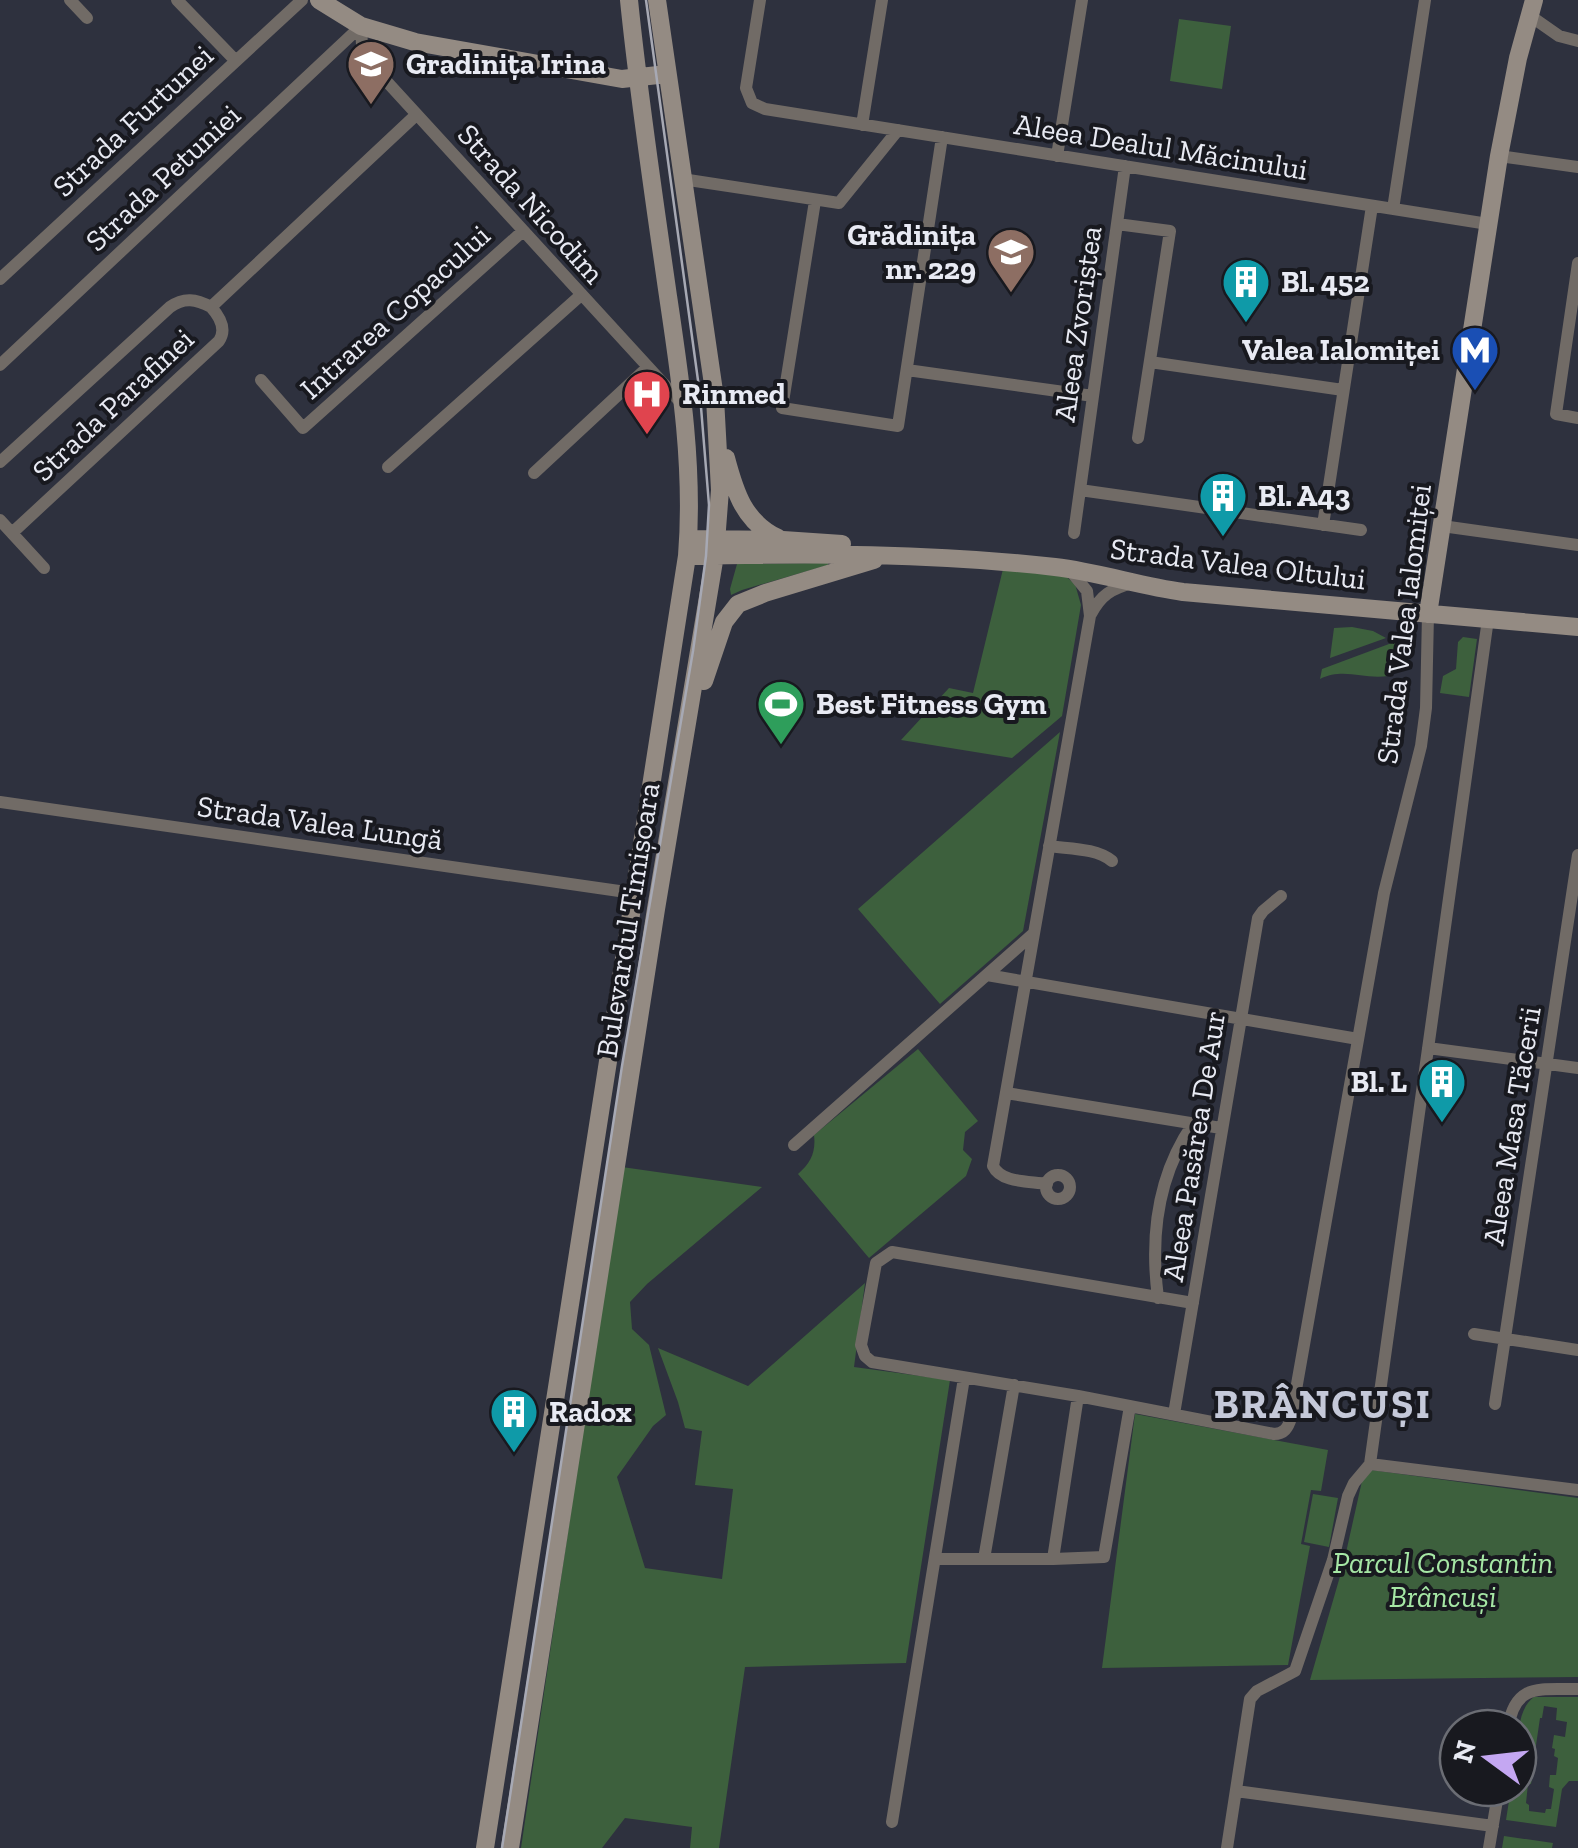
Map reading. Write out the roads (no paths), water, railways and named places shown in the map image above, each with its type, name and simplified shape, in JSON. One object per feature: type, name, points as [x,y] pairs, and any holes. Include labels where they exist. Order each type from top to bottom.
[{"type":"main road","points":[[319,0],[361,26],[432,46],[622,79],[668,74]]},
{"type":"main road","name":"Bulevardul Timișoara","points":[[485,1848],[688,548],[683,406],[628,0]]},
{"type":"main road","name":"Bulevardul Timișoara","points":[[510,1848],[716,547],[720,490],[715,398],[657,0]]},
{"type":"main road","name":"Strada Valea Ialomiței","points":[[1428,614],[1499,156],[1531,8]]},
{"type":"main road","points":[[718,430],[749,517],[762,530],[782,540]]},
{"type":"main road","name":"Strada Valea Oltului","points":[[688,548],[782,540],[842,544],[892,554]]},
{"type":"main road","name":"Strada Valea Oltului","points":[[716,547],[892,554],[1069,568],[1202,594],[1578,627]]},
{"type":"main road","points":[[686,739],[720,629],[731,610],[744,600],[892,554]]},
{"type":"main road","points":[[674,648],[700,651]]},
{"type":"main road","points":[[552,1425],[576,1428]]},
{"type":"street","points":[[70,0],[87,18]]},
{"type":"street","points":[[177,0],[235,60]]},
{"type":"street","name":"Strada Furtunei","points":[[0,280],[302,0]]},
{"type":"street","name":"Aleea Dealul Măcinului","points":[[760,0],[746,88],[752,102],[765,109],[1488,224]]},
{"type":"street","points":[[862,125],[882,0]]},
{"type":"street","points":[[1057,156],[1082,0]]},
{"type":"street","points":[[1393,209],[1426,0]]},
{"type":"street","points":[[1531,8],[1559,36],[1578,41]]},
{"type":"street","name":"Strada Nicodim","points":[[361,26],[367,60],[683,406]]},
{"type":"street","name":"Strada Petuniei","points":[[0,365],[361,26]]},
{"type":"street","points":[[0,462],[170,307],[190,300],[212,306],[416,114]]},
{"type":"street","points":[[682,179],[834,204],[843,201],[898,130]]},
{"type":"street","points":[[816,201],[782,408],[898,426],[942,138]]},
{"type":"street","points":[[1499,156],[1578,167]]},
{"type":"street","name":"Aleea Zvoriștea","points":[[1074,532],[1125,166]]},
{"type":"street","points":[[1323,525],[1372,206]]},
{"type":"street","points":[[1117,224],[1170,231],[1138,438]]},
{"type":"street","name":"Intrarea Copacului","points":[[261,380],[303,428],[523,232]]},
{"type":"street","points":[[1578,262],[1556,414],[1578,418]]},
{"type":"street","points":[[388,468],[581,295]]},
{"type":"street","name":"Strada Parafinei","points":[[12,533],[219,341],[222,322],[212,306]]},
{"type":"street","points":[[1150,362],[1343,390]]},
{"type":"street","points":[[534,473],[647,368]]},
{"type":"street","points":[[907,370],[1093,396]]},
{"type":"street","points":[[1080,490],[1362,530]]},
{"type":"street","points":[[0,520],[44,568]]},
{"type":"street","points":[[1442,526],[1578,544]]},
{"type":"street","points":[[1046,1184],[1002,1177],[994,1172],[993,1166],[1090,616],[1087,590],[1069,568]]},
{"type":"street","points":[[1090,616],[1103,595],[1132,583]]},
{"type":"street","name":"Strada Valea Ialomiței","points":[[1174,1414],[1274,1434],[1286,1429],[1291,1418],[1388,878],[1421,746],[1427,694],[1428,614]]},
{"type":"street","points":[[1228,1848],[1250,1699],[1256,1691],[1297,1667],[1333,1560],[1348,1496],[1370,1464],[1488,619]]},
{"type":"street","name":"Strada Valea Lungă","points":[[0,802],[634,893]]},
{"type":"street","points":[[1050,846],[1096,853],[1112,861]]},
{"type":"street","name":"Aleea Masa Tăcerii","points":[[1495,1404],[1578,855]]},
{"type":"street","name":"Aleea Pasărea De Aur","points":[[1174,1414],[1258,918],[1280,896]]},
{"type":"street","points":[[794,1145],[1034,934]]},
{"type":"street","points":[[986,975],[1358,1038]]},
{"type":"street","points":[[1428,1048],[1578,1068]]},
{"type":"street","points":[[1006,1092],[1221,1128]]},
{"type":"street","name":"Aleea Pasărea De Aur","points":[[1158,1298],[1154,1228],[1172,1161],[1193,1124]]},
{"type":"street","points":[[1174,1414],[872,1362],[861,1344],[876,1263],[892,1252],[1193,1303]]},
{"type":"street","points":[[1474,1334],[1578,1350]]},
{"type":"street","points":[[892,1822],[964,1378]]},
{"type":"street","points":[[984,1559],[1014,1386]]},
{"type":"street","points":[[1053,1559],[1078,1396]]},
{"type":"street","points":[[936,1559],[1104,1557],[1130,1406]]},
{"type":"street","points":[[1370,1464],[1578,1490]]},
{"type":"street","points":[[1513,1708],[1522,1695],[1538,1690],[1578,1689]]},
{"type":"street","points":[[1236,1792],[1493,1826]]},
{"type":"street","points":[[1490,1848],[1496,1808]]},
{"type":"tram line","points":[[502,1848],[622,1066],[706,556],[709,505],[700,395],[646,0]]},
{"type":"place","name":"Gradinița Irina","points":[[371,106]]},
{"type":"place","name":"Grădinița nr. 229","points":[[1011,294]]},
{"type":"place","name":"Bl. 452","points":[[1246,324]]},
{"type":"place","name":"Valea Ialomiței","points":[[1475,392]]},
{"type":"place","name":"Rinmed","points":[[647,436]]},
{"type":"place","name":"Bl. A43","points":[[1223,538]]},
{"type":"place","name":"Best Fitness Gym","points":[[781,746]]},
{"type":"place","name":"Bl. L","points":[[1442,1124]]},
{"type":"place","name":"Radox","points":[[514,1454]]},
{"type":"district","name":"BRÂNCUȘI","points":[[1323,1404]]},
{"type":"park label","name":"Parcul Constantin Brâncuși","points":[[1443,1580]]}]
